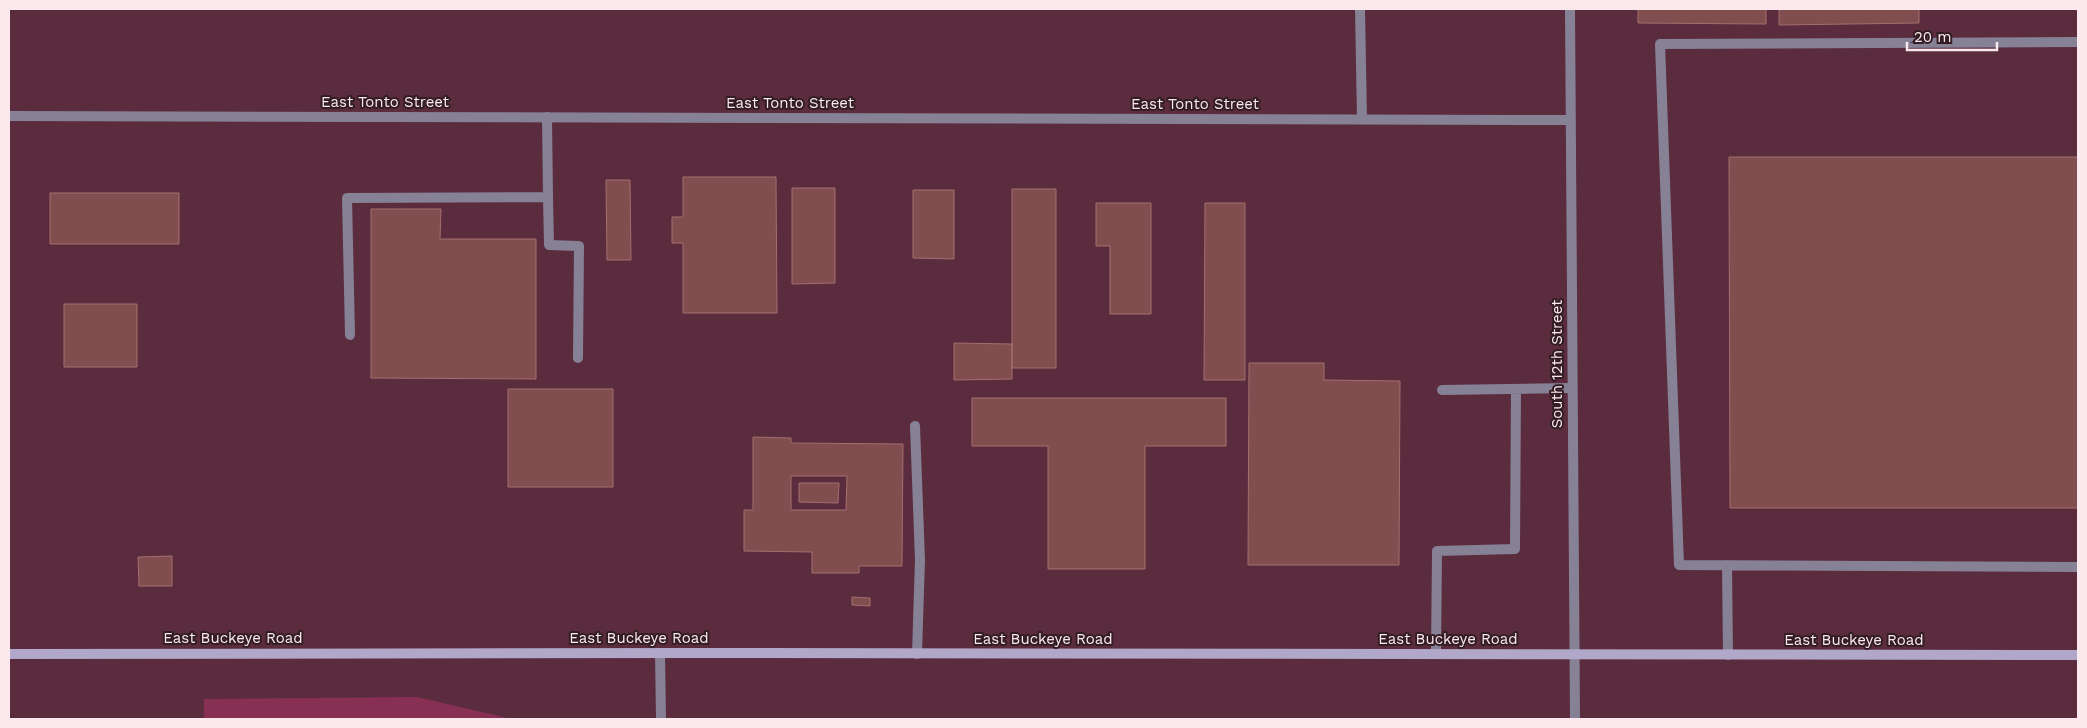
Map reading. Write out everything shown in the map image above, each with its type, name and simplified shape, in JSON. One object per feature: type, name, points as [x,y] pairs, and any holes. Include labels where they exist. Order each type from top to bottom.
[{"type":"main road","name":"East Buckeye Road","points":[[9,654],[660,652],[2078,655]]},
{"type":"street","points":[[1360,9],[1362,119]]},
{"type":"street","name":"South 12th Street","points":[[1570,9],[1575,719]]},
{"type":"street","points":[[2078,42],[1660,44],[1679,565],[2078,567]]},
{"type":"street","name":"East Tonto Street","points":[[9,116],[1571,120]]},
{"type":"street","points":[[547,117],[549,245],[579,246],[578,358]]},
{"type":"street","points":[[350,335],[347,198],[548,197]]},
{"type":"street","points":[[1442,390],[1572,388]]},
{"type":"street","points":[[1436,654],[1437,551],[1515,550],[1516,389]]},
{"type":"street","points":[[914,426],[920,560],[917,654]]},
{"type":"street","points":[[1727,565],[1728,654]]},
{"type":"street","points":[[660,652],[661,719]]},
{"type":"shaded area","points":[[417,697],[512,719],[204,719],[204,699]]},
{"type":"building","points":[[1638,9],[1766,9],[1766,24],[1638,23]]},
{"type":"building","points":[[1779,9],[1919,9],[1919,23],[1779,25]]},
{"type":"building","points":[[1729,157],[2078,157],[2078,508],[1730,508]]},
{"type":"building","points":[[683,177],[776,177],[777,313],[683,313],[683,243],[672,243],[672,217],[683,217]]},
{"type":"building","points":[[606,180],[630,180],[631,260],[607,260]]},
{"type":"building","points":[[792,188],[835,188],[835,283],[792,284]]},
{"type":"building","points":[[1012,189],[1056,189],[1056,368],[1012,368]]},
{"type":"building","points":[[913,190],[954,190],[954,259],[913,258]]},
{"type":"building","points":[[50,193],[179,193],[179,244],[50,244]]},
{"type":"building","points":[[1096,203],[1151,203],[1151,314],[1110,314],[1110,246],[1096,246]]},
{"type":"building","points":[[1205,203],[1245,203],[1245,380],[1204,380]]},
{"type":"building","points":[[371,209],[441,209],[440,239],[536,239],[536,379],[371,378]]},
{"type":"building","points":[[64,304],[137,304],[137,367],[64,367]]},
{"type":"building","points":[[954,343],[1012,344],[1012,379],[954,380]]},
{"type":"building","points":[[1249,363],[1324,363],[1324,380],[1400,381],[1399,565],[1248,565]]},
{"type":"building","points":[[508,389],[613,389],[613,487],[508,487]]},
{"type":"building","points":[[972,398],[1226,398],[1226,446],[1145,446],[1145,569],[1048,569],[1048,446],[972,446]]},
{"type":"building","points":[[753,437],[791,438],[791,443],[903,444],[902,566],[859,566],[859,573],[812,573],[812,552],[744,551],[744,510],[753,510]],"holes":[[[791,476],[847,476],[846,510],[791,510]]]},
{"type":"building","points":[[799,483],[839,483],[838,503],[799,502]]},
{"type":"building","points":[[172,556],[172,586],[139,586],[138,557]]},
{"type":"building","points":[[852,597],[870,598],[870,606],[852,605]]}]
